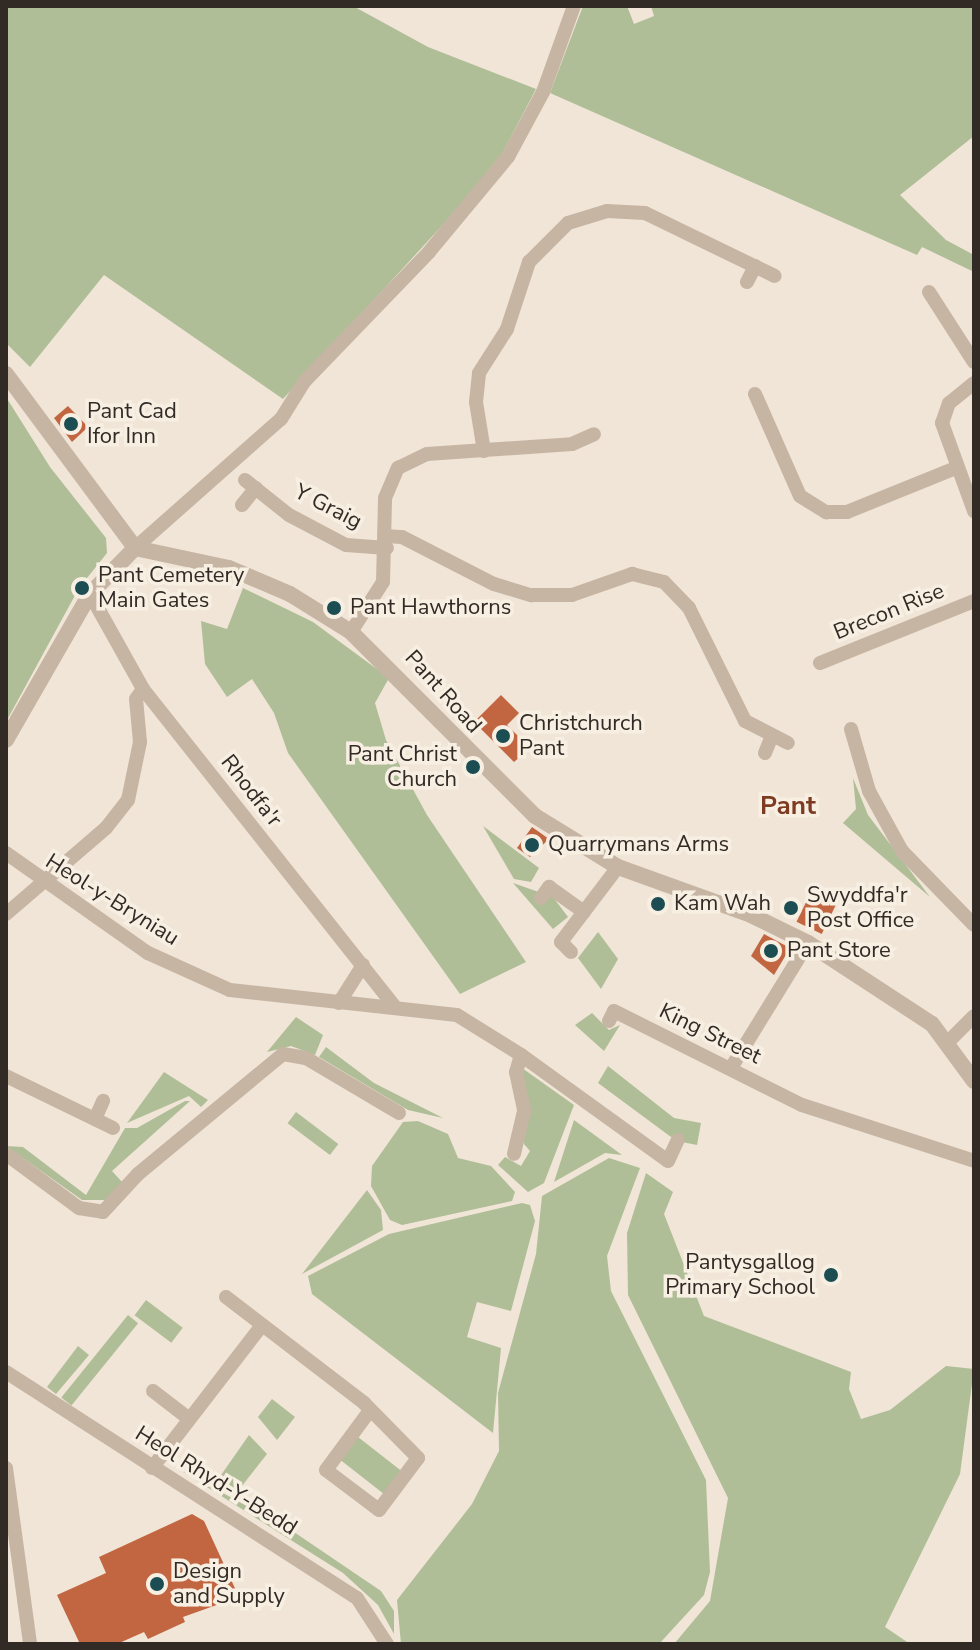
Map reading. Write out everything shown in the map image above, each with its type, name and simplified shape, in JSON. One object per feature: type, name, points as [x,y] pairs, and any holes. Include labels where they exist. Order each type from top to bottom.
[{"type":"street","points":[[6,740],[90,594],[135,548],[281,419],[304,382],[429,252],[508,157],[543,92],[574,6]]},
{"type":"street","points":[[484,451],[476,402],[479,373],[507,329],[529,262],[553,233],[593,212],[629,210],[775,276]]},
{"type":"street","points":[[747,282],[755,266]]},
{"type":"street","points":[[929,292],[974,362]]},
{"type":"street","points":[[6,374],[135,548]]},
{"type":"street","points":[[974,383],[949,403],[942,423],[974,511]]},
{"type":"street","points":[[755,394],[800,496],[826,512],[847,512],[956,468]]},
{"type":"street","points":[[351,632],[383,582],[385,498],[398,468],[427,454],[572,444],[594,434]]},
{"type":"street","name":"Y Graig","points":[[242,505],[250,484],[289,515],[346,545],[386,542],[402,537],[494,584],[531,595],[572,595],[632,574],[664,582],[689,608],[737,711],[772,736],[788,743]]},
{"type":"street","name":"Pant Road","points":[[135,548],[251,577],[351,632],[535,816],[618,867],[751,915],[808,943],[915,1010],[949,1041],[974,1081]]},
{"type":"street","name":"Rhodfa'r","points":[[90,594],[143,689],[394,1006]]},
{"type":"street","name":"Brecon Rise","points":[[820,663],[974,601]]},
{"type":"street","points":[[6,914],[106,828],[128,800],[140,742],[136,699],[143,689]]},
{"type":"street","points":[[851,729],[869,791],[902,851],[974,925]]},
{"type":"street","points":[[765,753],[772,736]]},
{"type":"street","name":"Heol-y-Bryniau","points":[[6,853],[40,883],[148,953],[230,990],[457,1015],[521,1055],[668,1161],[678,1140]]},
{"type":"street","points":[[571,952],[561,942],[618,867]]},
{"type":"street","points":[[541,898],[549,887],[584,912]]},
{"type":"street","points":[[731,1068],[808,943]]},
{"type":"street","points":[[339,1003],[363,965]]},
{"type":"street","name":"King Street","points":[[609,1021],[614,1011],[795,1102],[974,1161]]},
{"type":"street","points":[[949,1041],[974,1016]]},
{"type":"street","points":[[6,1154],[79,1208],[103,1212],[138,1174],[283,1054],[306,1058],[399,1113]]},
{"type":"street","points":[[514,1154],[524,1111],[516,1072],[521,1055]]},
{"type":"street","points":[[6,1076],[113,1128]]},
{"type":"street","points":[[95,1119],[103,1101]]},
{"type":"street","points":[[226,1297],[364,1403],[368,1413],[418,1458],[379,1510],[326,1470],[368,1413]]},
{"type":"street","points":[[152,1468],[262,1325]]},
{"type":"street","name":"Heol Rhyd-Y-Bedd","points":[[6,1372],[357,1598],[387,1644]]},
{"type":"street","points":[[153,1391],[188,1418]]},
{"type":"street","points":[[6,1468],[30,1644]]},
{"type":"green space","points":[[6,6],[353,6],[428,47],[536,89],[502,154],[472,193],[283,399],[104,275],[30,367],[6,343]]},
{"type":"green space","points":[[583,6],[627,6],[634,24],[654,16],[651,6],[974,6],[974,136],[900,195],[946,240],[974,255],[974,272],[922,247],[917,255],[550,93]]},
{"type":"green space","points":[[6,397],[50,467],[106,538],[107,553],[79,588],[6,722]]},
{"type":"green space","points":[[243,588],[313,622],[389,678],[375,703],[386,740],[427,815],[526,962],[460,994],[288,753],[274,713],[252,679],[227,697],[205,664],[201,621],[227,629]]},
{"type":"green space","points":[[853,778],[868,815],[930,897],[843,823],[856,809]]},
{"type":"green space","points":[[483,826],[539,868],[531,882],[514,879]]},
{"type":"green space","points":[[513,883],[553,897],[568,917],[553,929]]},
{"type":"green space","points":[[598,932],[618,959],[601,989],[578,958]]},
{"type":"green space","points":[[592,1013],[609,1030],[620,1025],[604,1051],[575,1025]]},
{"type":"green space","points":[[296,1017],[323,1035],[315,1055],[291,1046],[267,1052]]},
{"type":"green space","points":[[326,1047],[374,1083],[443,1118],[408,1110],[319,1057]]},
{"type":"green space","points":[[608,1066],[674,1118],[701,1123],[697,1145],[682,1142],[682,1135],[671,1137],[598,1083]]},
{"type":"green space","points":[[522,1068],[574,1105],[544,1183],[528,1192],[498,1165],[505,1157],[521,1166],[530,1151],[524,1144]]},
{"type":"green space","points":[[164,1072],[208,1100],[201,1107],[189,1096],[127,1123]]},
{"type":"green space","points":[[190,1101],[112,1171],[123,1183],[105,1200],[82,1200],[6,1146],[23,1147],[86,1195],[125,1128],[137,1128]]},
{"type":"green space","points":[[296,1112],[338,1144],[330,1155],[288,1123]]},
{"type":"green space","points":[[574,1120],[622,1155],[605,1153],[554,1182]]},
{"type":"green space","points":[[418,1121],[448,1134],[458,1158],[491,1166],[515,1192],[512,1201],[402,1225],[390,1220],[371,1186],[372,1166],[403,1122]]},
{"type":"green space","points":[[609,1158],[640,1168],[607,1256],[611,1291],[706,1480],[710,1572],[704,1595],[659,1644],[401,1644],[397,1600],[472,1504],[499,1451],[498,1393],[536,1254],[542,1196]]},
{"type":"green space","points":[[646,1173],[673,1192],[664,1214],[704,1316],[851,1372],[849,1389],[861,1419],[890,1410],[946,1366],[974,1369],[960,1474],[885,1627],[910,1644],[674,1644],[710,1601],[728,1498],[628,1295],[627,1233]]},
{"type":"green space","points":[[367,1190],[381,1210],[383,1230],[302,1274]]},
{"type":"green space","points":[[522,1203],[530,1205],[535,1221],[511,1311],[477,1302],[467,1337],[501,1348],[493,1433],[312,1294],[308,1276],[389,1234]]},
{"type":"green space","points":[[146,1300],[183,1328],[171,1343],[135,1315]]},
{"type":"green space","points":[[128,1315],[138,1323],[71,1406],[61,1397]]},
{"type":"green space","points":[[78,1346],[89,1355],[56,1394],[47,1387]]},
{"type":"green space","points":[[272,1399],[295,1417],[277,1440],[258,1417]]},
{"type":"green space","points":[[249,1435],[267,1454],[238,1491],[219,1478]]},
{"type":"green space","points":[[358,1437],[402,1471],[384,1494],[340,1460]]},
{"type":"green space","points":[[180,1470],[291,1530],[381,1591],[394,1611],[394,1634],[378,1605],[343,1573]]},
{"type":"building","name":"Pant Cad Ifor Inn","points":[[68,406],[88,427],[72,442],[54,418]]},
{"type":"building","name":"Christchurch Pant","points":[[501,695],[519,713],[507,725],[530,748],[514,762],[474,722]]},
{"type":"building","name":"Quarrymans Arms","points":[[532,827],[549,839],[530,857],[517,848]]},
{"type":"building","points":[[811,892],[836,904],[822,934],[797,922]]},
{"type":"building","name":"Pant Store","points":[[764,934],[790,948],[774,975],[751,956]]},
{"type":"building","name":"Design and Supply","points":[[192,1514],[204,1521],[239,1597],[183,1617],[185,1622],[148,1639],[144,1632],[117,1644],[80,1644],[57,1595],[106,1573],[99,1557]]},
{"type":"place","name":"Pant Cad Ifor Inn","points":[[71,424]]},
{"type":"place","name":"Pant Cemetery Main Gates","points":[[82,588]]},
{"type":"place","name":"Pant Hawthorns","points":[[334,608]]},
{"type":"place","name":"Christchurch Pant","points":[[503,736]]},
{"type":"place","name":"Pant Christ Church","points":[[473,767]]},
{"type":"place","name":"Quarrymans Arms","points":[[532,845]]},
{"type":"place","name":"Kam Wah","points":[[658,904]]},
{"type":"place","name":"Swyddfa'r Post Office","points":[[791,908]]},
{"type":"place","name":"Pant Store","points":[[771,951]]},
{"type":"place","name":"Pantysgallog Primary School","points":[[831,1275]]},
{"type":"place","name":"Design and Supply","points":[[157,1584]]},
{"type":"district","name":"Pant","points":[[788,806]]}]
